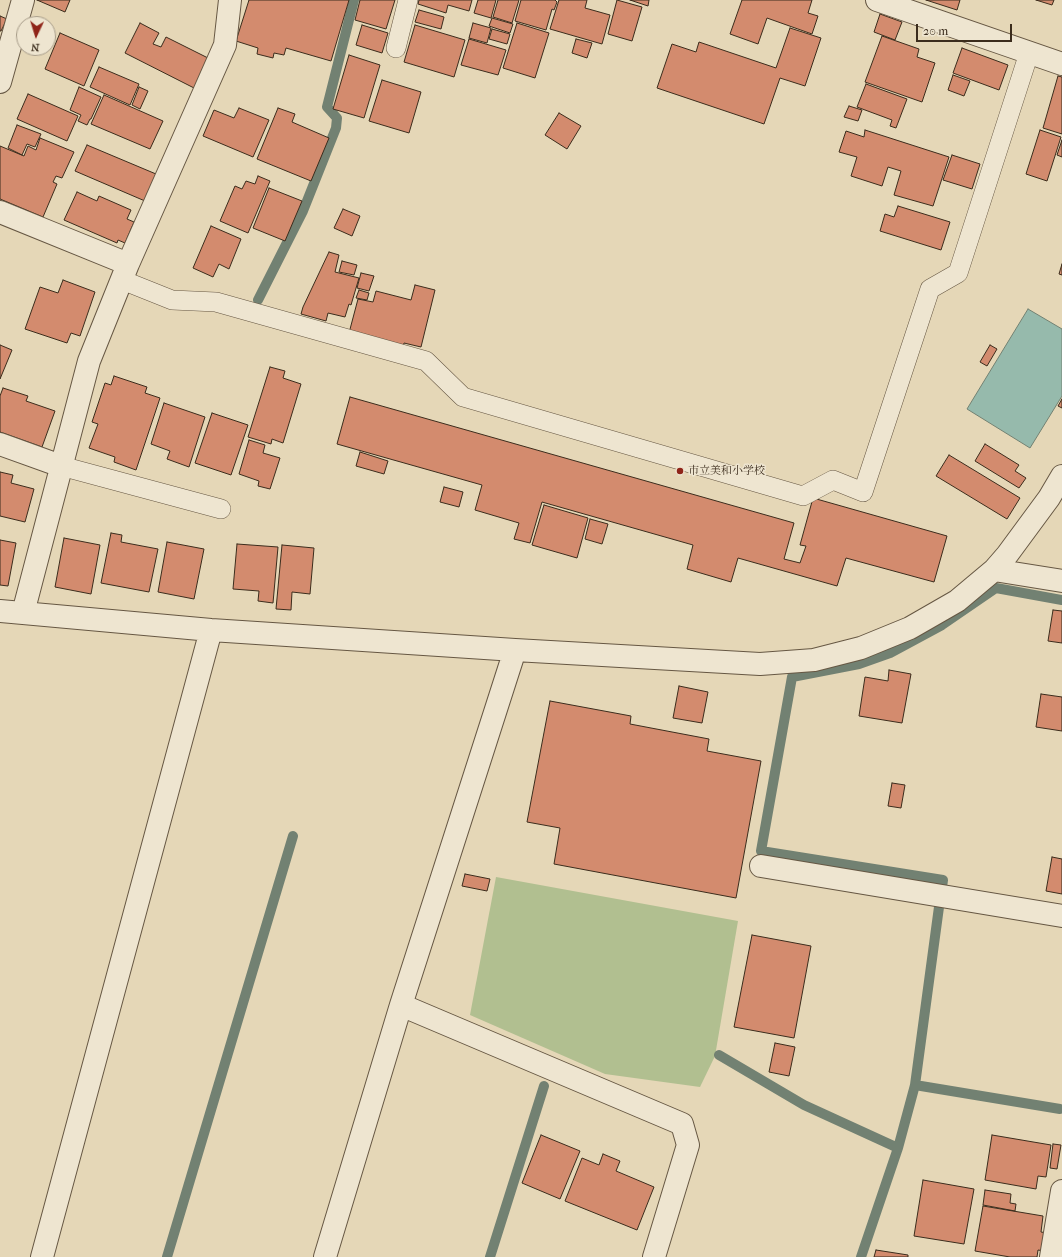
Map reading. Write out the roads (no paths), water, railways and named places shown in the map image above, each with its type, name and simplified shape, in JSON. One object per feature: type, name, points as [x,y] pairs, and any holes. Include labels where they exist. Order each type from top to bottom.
[{"type":"street","points":[[0,82],[23,0]]},
{"type":"street","points":[[23,613],[89,361],[125,272],[225,45],[230,0]]},
{"type":"street","points":[[877,0],[1062,64]]},
{"type":"street","points":[[0,212],[125,272]]},
{"type":"street","points":[[0,444],[61,466]]},
{"type":"street","points":[[0,611],[211,630],[515,650],[760,664],[814,660],[861,648],[910,628],[957,601],[994,570],[1023,535],[1049,498],[1062,476]]},
{"type":"street","points":[[994,570],[1062,582]]},
{"type":"street","points":[[42,1257],[211,630]]},
{"type":"street","points":[[325,1257],[401,1005],[515,650]]},
{"type":"street","points":[[761,866],[1062,916]]},
{"type":"street","points":[[401,1005],[682,1124],[688,1144],[654,1257]]},
{"type":"street","points":[[1051,1257],[1062,1191]]},
{"type":"lane","points":[[396,48],[408,0]]},
{"type":"lane","points":[[125,272],[172,300],[216,302],[426,361],[463,397],[803,496],[833,480],[863,492],[930,289],[958,273],[1029,53]]},
{"type":"lane","points":[[61,466],[221,509]]},
{"type":"waterway","points":[[258,300],[303,211],[336,128],[337,118],[327,107],[354,0]]},
{"type":"waterway","points":[[942,887],[943,880],[761,851],[792,677],[859,664],[890,653],[942,625],[996,588],[1062,600]]},
{"type":"waterway","points":[[167,1257],[293,836]]},
{"type":"waterway","points":[[861,1257],[898,1148],[915,1085],[939,907]]},
{"type":"waterway","points":[[719,1055],[804,1105],[898,1148]]},
{"type":"waterway","points":[[915,1085],[1060,1109]]},
{"type":"waterway","points":[[490,1257],[544,1086]]},
{"type":"place","name":"市立美和小学校","points":[[680,471]]}]
